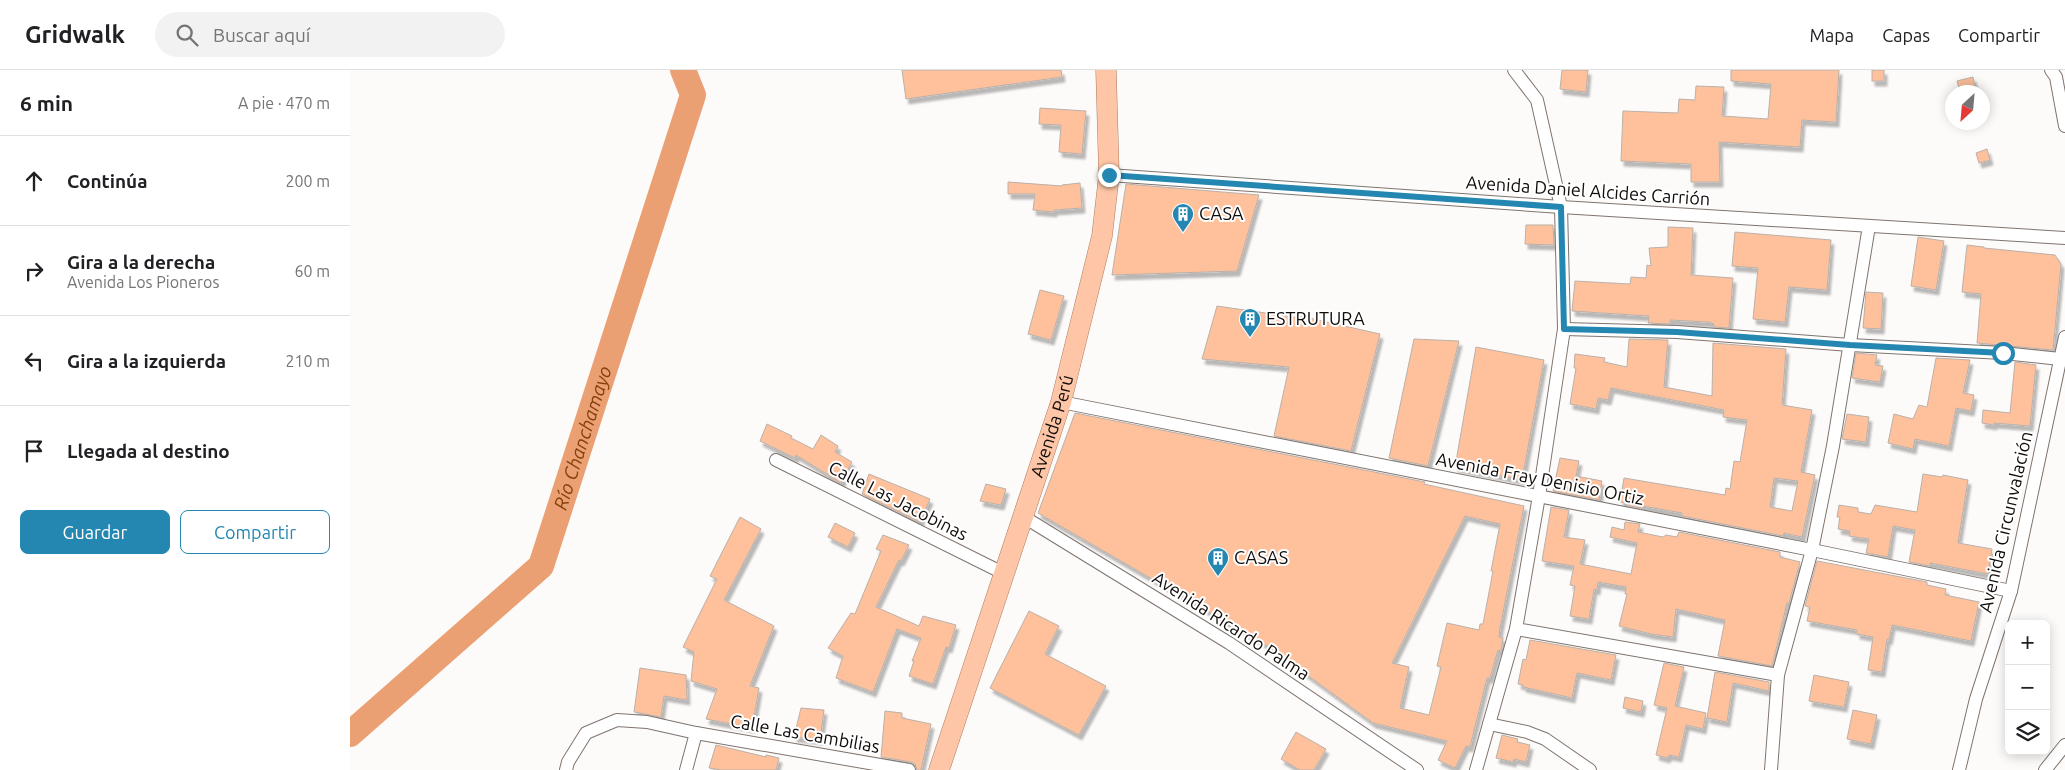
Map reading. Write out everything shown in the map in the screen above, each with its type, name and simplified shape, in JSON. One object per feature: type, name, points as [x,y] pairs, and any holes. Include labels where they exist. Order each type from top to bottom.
[{"type":"highway","name":"Avenida Perú","points":[[939,770],[1061,402],[1102,236],[1109,175],[1106,70]]},
{"type":"street","points":[[1476,770],[1516,629],[1539,496],[1564,329],[1561,207],[1537,100],[1514,70]]},
{"type":"street","points":[[2051,70],[2056,77],[2065,126]]},
{"type":"street","name":"Avenida Daniel Alcides Carrión","points":[[1109,175],[1561,207],[2065,238]]},
{"type":"street","points":[[1771,770],[1778,675],[1812,550],[1833,446],[1869,226]]},
{"type":"street","points":[[1564,329],[1677,332],[1850,345],[2003,353],[2060,359]]},
{"type":"street","name":"Avenida Circunvalación","points":[[1958,770],[1976,699],[2011,591],[2065,337]]},
{"type":"street","name":"Avenida Fray Denisio Ortiz","points":[[1061,402],[2011,591]]},
{"type":"street","name":"Calle Las Jacobinas","points":[[776,460],[1003,573]]},
{"type":"street","name":"Avenida Ricardo Palma","points":[[1024,517],[1229,643],[1417,770]]},
{"type":"street","points":[[1516,629],[1778,675]]},
{"type":"street","name":"Calle Las Cambilias","points":[[566,770],[568,762],[586,733],[618,720],[648,722],[696,733],[909,770]]},
{"type":"street","points":[[1489,724],[1527,732],[1545,739],[1590,770]]},
{"type":"street","points":[[686,770],[696,733]]},
{"type":"street","points":[[2045,770],[2065,745]]},
{"type":"building","points":[[902,70],[1061,70],[1062,77],[906,99]]},
{"type":"building","points":[[1562,70],[1588,70],[1586,92],[1560,89]]},
{"type":"building","points":[[1731,70],[1839,70],[1836,122],[1802,120],[1800,147],[1719,142],[1720,182],[1691,182],[1691,164],[1621,161],[1623,111],[1678,113],[1679,99],[1695,100],[1696,86],[1724,87],[1722,116],[1768,119],[1771,84],[1731,81]]},
{"type":"building","points":[[1872,70],[1884,70],[1884,81],[1872,81]]},
{"type":"building","points":[[1973,77],[1975,85],[1958,85],[1957,81]]},
{"type":"building","points":[[1040,108],[1086,111],[1082,154],[1059,152],[1061,125],[1039,124]]},
{"type":"building","points":[[1987,149],[1990,160],[1979,163],[1976,153]]},
{"type":"building","points":[[1008,182],[1062,186],[1080,183],[1082,208],[1054,210],[1054,212],[1033,210],[1035,194],[1008,194]]},
{"type":"building","name":"CASA","points":[[1126,184],[1259,195],[1237,271],[1112,275]]},
{"type":"building","points":[[1526,225],[1553,225],[1554,245],[1525,244]]},
{"type":"building","points":[[1668,227],[1693,228],[1691,275],[1733,278],[1729,328],[1714,327],[1714,324],[1708,322],[1670,320],[1670,324],[1648,323],[1649,316],[1572,311],[1575,281],[1630,284],[1631,277],[1646,278],[1647,265],[1651,266],[1649,248],[1668,247]]},
{"type":"building","points":[[1735,232],[1831,240],[1827,290],[1789,287],[1785,322],[1753,319],[1758,268],[1732,266]]},
{"type":"building","points":[[1918,237],[1944,241],[1936,290],[1911,286]]},
{"type":"building","points":[[1967,245],[2055,255],[2061,264],[2053,350],[1977,343],[1981,294],[1962,292]]},
{"type":"building","points":[[1040,290],[1064,296],[1051,340],[1028,334]]},
{"type":"building","points":[[1866,292],[1883,293],[1881,329],[1863,328]]},
{"type":"building","points":[[1217,306],[1300,318],[1300,316],[1380,334],[1351,451],[1274,436],[1289,367],[1202,359]]},
{"type":"building","points":[[1414,339],[1459,341],[1428,466],[1389,458]]},
{"type":"building","points":[[1629,339],[1668,340],[1664,387],[1712,396],[1713,343],[1786,349],[1782,405],[1812,410],[1801,472],[1815,475],[1802,537],[1784,533],[1783,536],[1682,516],[1682,513],[1643,506],[1643,508],[1629,506],[1629,503],[1620,502],[1624,478],[1725,495],[1726,488],[1730,489],[1734,461],[1740,462],[1747,420],[1723,417],[1724,410],[1611,388],[1608,400],[1598,398],[1596,409],[1570,404],[1576,368],[1574,368],[1575,354],[1605,358],[1604,362],[1627,367]],"holes":[[[1774,478],[1798,481],[1792,511],[1770,507]]]},
{"type":"building","points":[[1476,347],[1544,360],[1522,480],[1455,467]]},
{"type":"building","points":[[1856,353],[1877,355],[1875,365],[1883,366],[1880,382],[1852,378]]},
{"type":"building","points":[[1936,358],[1970,360],[1963,393],[1974,395],[1971,411],[1956,408],[1949,446],[1915,439],[1913,449],[1888,443],[1894,414],[1913,419],[1919,405],[1927,407]]},
{"type":"building","points":[[2015,362],[2036,365],[2030,426],[1982,423],[1983,410],[2010,413]]},
{"type":"building","points":[[1075,413],[1425,482],[1424,484],[1524,506],[1500,628],[1499,637],[1503,638],[1501,651],[1498,650],[1490,678],[1487,678],[1470,747],[1466,746],[1455,768],[1438,760],[1447,741],[1373,723],[1266,645],[1038,513]],"holes":[[[1465,516],[1500,524],[1483,624],[1480,624],[1479,630],[1447,623],[1437,666],[1441,667],[1429,715],[1400,708],[1409,667],[1392,663]]]},
{"type":"building","points":[[1847,414],[1869,417],[1866,442],[1842,439]]},
{"type":"building","points":[[767,424],[813,449],[821,435],[838,446],[835,452],[852,462],[841,483],[796,455],[795,458],[760,441]]},
{"type":"building","points":[[1560,458],[1579,461],[1576,476],[1602,481],[1599,500],[1553,491]]},
{"type":"building","points":[[869,474],[930,499],[920,522],[862,494]]},
{"type":"building","points":[[1923,474],[1942,477],[1943,475],[1968,480],[1958,543],[1992,549],[1988,574],[1930,563],[1930,566],[1909,562],[1915,530],[1893,526],[1888,557],[1866,553],[1869,539],[1849,536],[1850,531],[1838,529],[1839,505],[1858,508],[1858,512],[1871,514],[1875,505],[1917,512]]},
{"type":"building","points":[[986,484],[1006,489],[1001,505],[980,501]]},
{"type":"building","points":[[1551,507],[1569,510],[1564,537],[1585,540],[1580,564],[1631,574],[1637,543],[1610,537],[1612,527],[1624,530],[1625,522],[1640,524],[1638,532],[1663,537],[1666,535],[1677,537],[1679,532],[1780,552],[1780,557],[1800,562],[1789,603],[1787,603],[1772,666],[1718,656],[1725,620],[1676,609],[1673,637],[1619,626],[1627,594],[1625,594],[1626,587],[1598,582],[1597,590],[1594,589],[1589,619],[1570,616],[1575,586],[1570,585],[1574,566],[1542,561]]},
{"type":"building","points":[[740,517],[761,529],[724,600],[774,626],[750,686],[759,688],[752,728],[706,719],[717,689],[691,681],[694,652],[683,647],[717,579],[710,576]]},
{"type":"building","points":[[835,523],[855,533],[848,547],[828,537]]},
{"type":"building","points":[[883,535],[909,545],[901,561],[899,560],[876,607],[919,626],[923,616],[956,625],[949,648],[946,647],[933,684],[909,676],[914,661],[912,661],[921,638],[897,629],[873,692],[836,678],[843,656],[828,648],[851,613],[855,614],[881,551],[876,549]]},
{"type":"building","points":[[1817,561],[1927,582],[1927,585],[1946,589],[1945,595],[1979,602],[1971,641],[1892,625],[1889,640],[1887,639],[1882,672],[1868,670],[1873,637],[1857,634],[1857,630],[1807,621],[1810,607],[1805,606]]},
{"type":"building","points":[[1029,611],[1059,626],[1045,654],[1106,686],[1079,735],[990,688]]},
{"type":"building","points":[[1530,640],[1616,655],[1611,680],[1577,673],[1572,698],[1523,687],[1523,685],[1518,684],[1523,659],[1526,660]]},
{"type":"building","points":[[1664,663],[1684,667],[1675,706],[1706,713],[1703,729],[1686,725],[1679,757],[1669,755],[1667,758],[1656,755],[1667,708],[1654,705]]},
{"type":"building","points":[[640,668],[686,675],[687,700],[664,696],[661,717],[634,712]]},
{"type":"building","points":[[1715,672],[1769,682],[1769,691],[1733,683],[1727,722],[1707,718]]},
{"type":"building","points":[[1814,675],[1849,682],[1844,707],[1809,701]]},
{"type":"building","points":[[1625,697],[1643,701],[1641,712],[1623,708]]},
{"type":"building","points":[[801,708],[824,710],[820,740],[794,737]]},
{"type":"building","points":[[1853,710],[1877,715],[1871,744],[1847,739]]},
{"type":"building","points":[[885,711],[902,713],[902,718],[931,724],[921,770],[917,770],[915,764],[911,762],[881,757]]},
{"type":"building","points":[[1296,732],[1326,749],[1314,770],[1300,770],[1281,759]]},
{"type":"building","points":[[1502,735],[1518,739],[1517,742],[1530,745],[1526,762],[1514,759],[1513,762],[1496,758]]},
{"type":"building","points":[[716,745],[766,757],[766,755],[779,758],[776,770],[721,770],[709,768]]},
{"type":"waterway","name":"Río Chanchamayo","points":[[350,734],[541,566],[693,95],[683,70]]},
{"type":"place","name":"CASA","points":[[1183,233]]},
{"type":"place","name":"ESTRUTURA","points":[[1250,338]]},
{"type":"place","name":"CASAS","points":[[1218,577]]},
{"type":"route","points":[[1109,175],[1561,207],[1564,329],[1677,332],[1850,345],[2003,353]]}]
